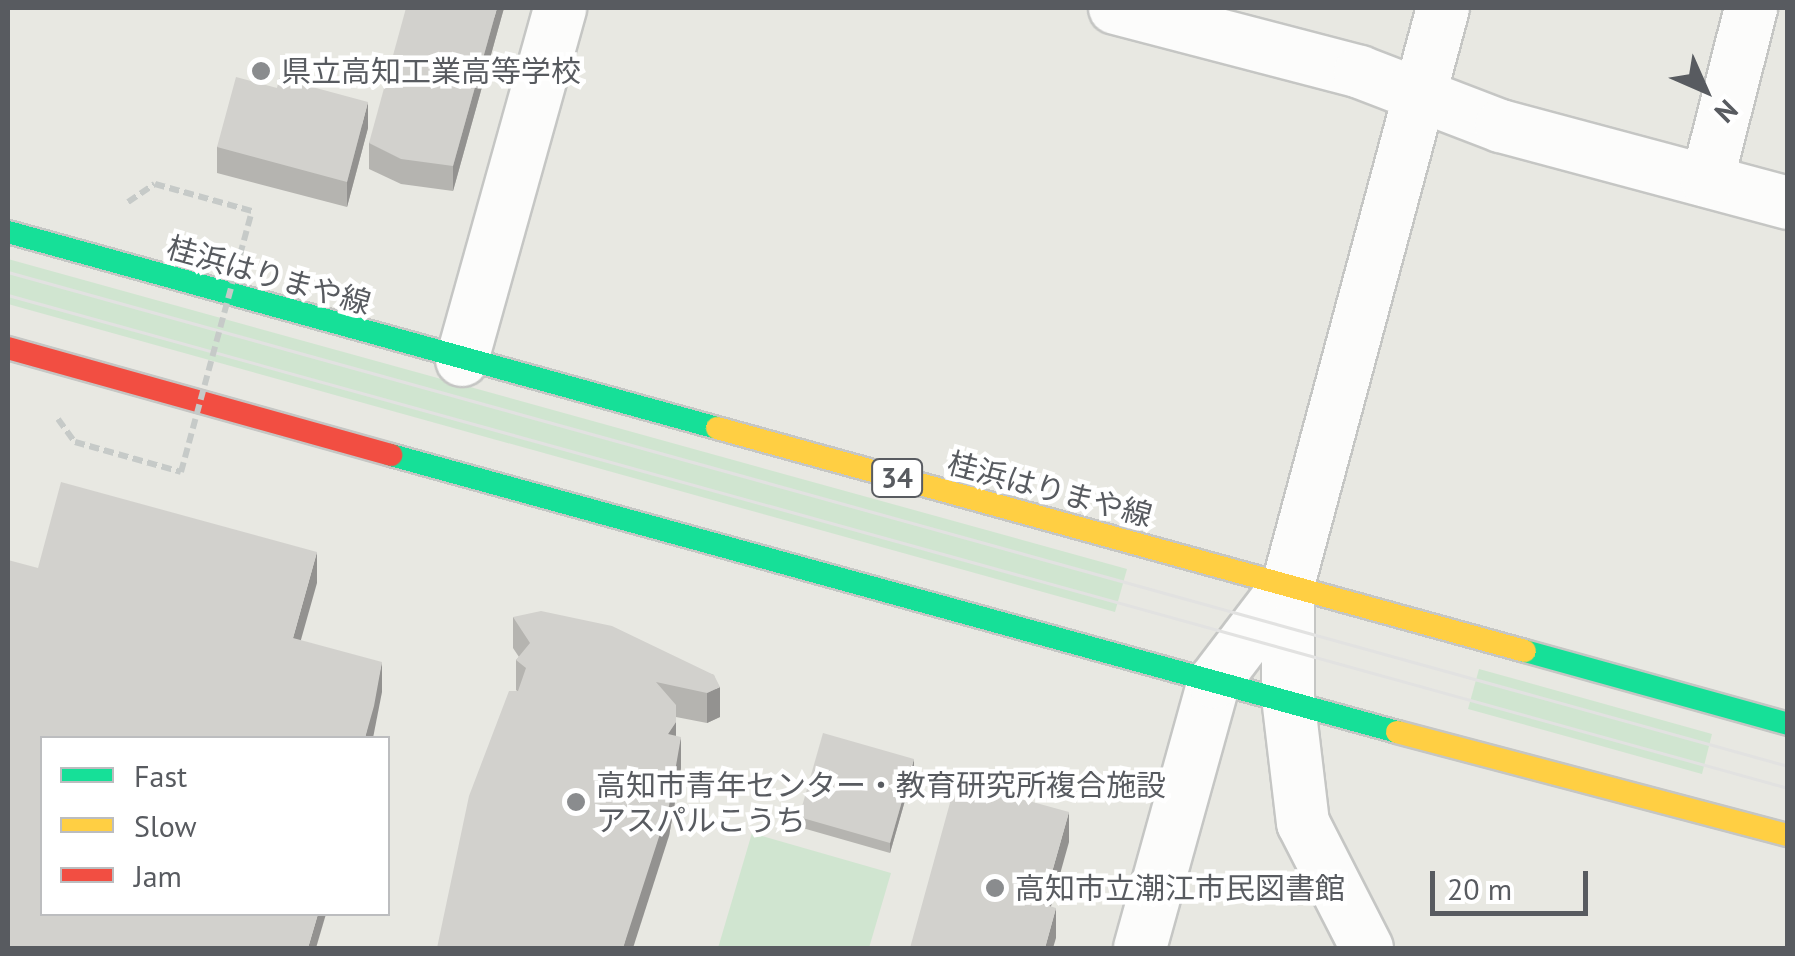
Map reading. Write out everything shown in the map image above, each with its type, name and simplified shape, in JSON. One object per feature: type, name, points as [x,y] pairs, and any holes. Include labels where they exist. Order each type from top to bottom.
[{"type":"main road","name":"桂浜はりまや線","points":[[8,232],[1788,724]]},
{"type":"main road","points":[[8,348],[1214,682],[1288,698],[1788,835]]},
{"type":"street","points":[[462,360],[560,8]]},
{"type":"street","points":[[1115,8],[1360,72],[1501,126],[1788,203]]},
{"type":"street","points":[[1367,948],[1303,823],[1288,698],[1288,585],[1443,8]]},
{"type":"street","points":[[1707,182],[1751,8]]},
{"type":"street","points":[[1140,948],[1214,682],[1288,585]]},
{"type":"path","points":[[76,442],[181,472],[252,211],[154,184],[128,202]]},
{"type":"green space","points":[[8,259],[1127,569],[1115,612],[8,304]]},
{"type":"green space","points":[[1479,669],[1712,734],[1702,774],[1468,709]]},
{"type":"green space","points":[[752,833],[891,873],[869,948],[718,948]]},
{"type":"building","points":[[406,8],[497,8],[453,166],[401,159],[369,143]]},
{"type":"building","points":[[236,77],[277,88],[279,78],[368,102],[347,182],[217,147]]},
{"type":"building","points":[[61,482],[317,552],[293,638],[382,662],[366,736],[40,736],[40,916],[317,916],[308,948],[8,948],[8,560],[38,568]]},
{"type":"building","name":"高知市青年センター・教育研究所複合施設 アスパルこうち","points":[[541,611],[612,626],[714,675],[720,687],[707,693],[656,682],[676,705],[676,722],[668,734],[681,737],[669,806],[623,948],[437,948],[469,796],[509,691],[518,691],[526,668],[516,660],[530,643],[513,617]]},
{"type":"building","points":[[823,733],[914,759],[890,843],[799,817]]},
{"type":"building","name":"高知市立潮江市民図書館","points":[[956,781],[1069,812],[1043,904],[1056,908],[1045,948],[910,948]]},
{"type":"tram line","points":[[8,272],[1788,766]]},
{"type":"tram line","points":[[8,295],[1788,788]]},
{"type":"traffic: fast","points":[[8,232],[717,428]]},
{"type":"traffic: fast","points":[[391,455],[1397,732]]},
{"type":"traffic: fast","points":[[1525,651],[1788,724]]},
{"type":"traffic: slow","points":[[717,428],[1525,651]]},
{"type":"traffic: slow","points":[[1397,732],[1788,835]]},
{"type":"traffic: jam","points":[[8,348],[391,455]]},
{"type":"place","name":"県立高知工業高等学校","points":[[261,71]]},
{"type":"place","name":"高知市青年センター・教育研究所複合施設 アスパルこうち","points":[[576,802]]},
{"type":"place","name":"高知市立潮江市民図書館","points":[[995,888]]}]
